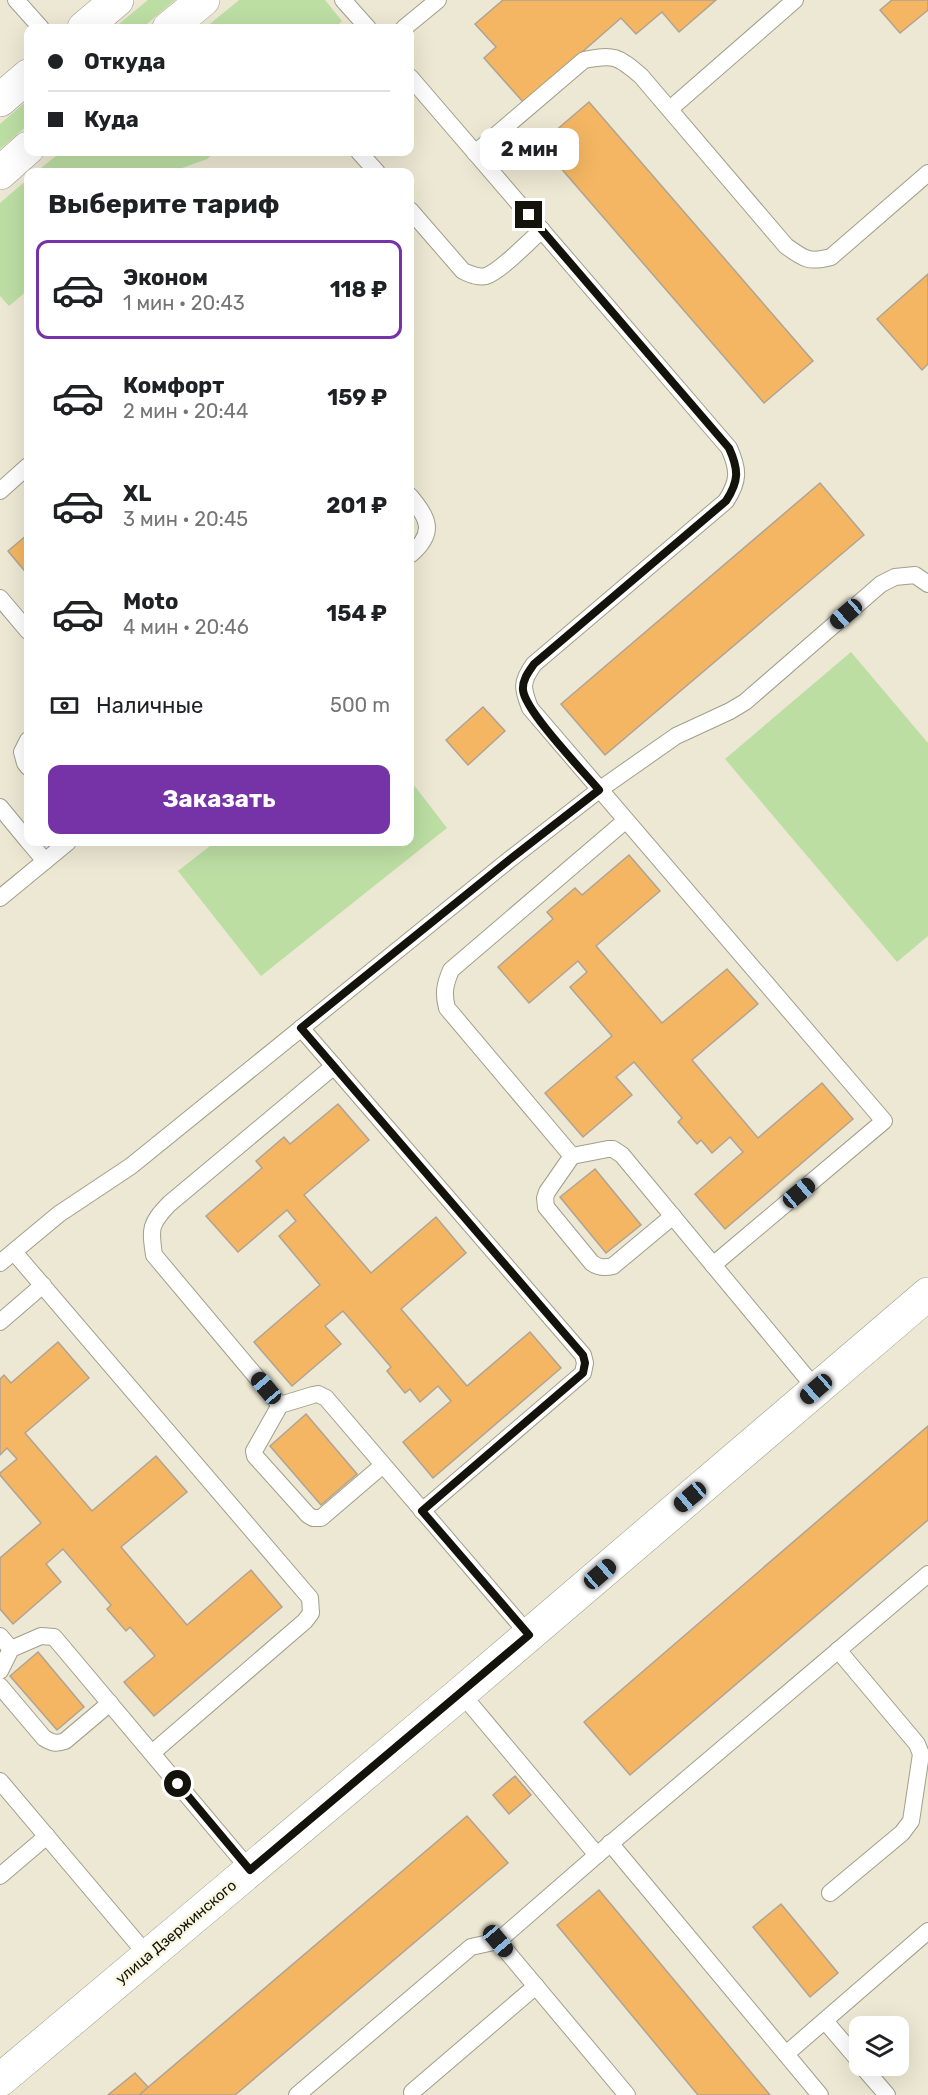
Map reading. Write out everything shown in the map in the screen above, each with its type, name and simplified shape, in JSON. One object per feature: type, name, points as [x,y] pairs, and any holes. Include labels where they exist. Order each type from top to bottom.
[{"type":"street","points":[[89,24],[117,0]]},
{"type":"street","points":[[174,24],[203,0]]},
{"type":"street","points":[[0,100],[24,79]]},
{"type":"street","points":[[0,173],[24,152]]},
{"type":"street","name":"улица Дзержинского","points":[[0,2080],[461,1693],[928,1294]]},
{"type":"lane","points":[[16,0],[37,24]]},
{"type":"lane","points":[[343,0],[364,24]]},
{"type":"lane","points":[[409,24],[438,0]]},
{"type":"lane","points":[[670,109],[795,0]]},
{"type":"lane","points":[[476,153],[584,60],[606,56],[624,61],[642,76],[786,246],[801,257],[817,261],[831,257],[928,173]]},
{"type":"lane","points":[[414,82],[729,448],[736,465],[735,486],[726,501],[534,664],[526,675],[523,689],[530,708],[884,1121],[713,1265]]},
{"type":"lane","points":[[363,156],[373,168]]},
{"type":"lane","points":[[414,215],[463,271],[474,276],[484,277],[496,270],[542,230]]},
{"type":"lane","points":[[0,491],[24,470]]},
{"type":"lane","points":[[414,501],[427,520],[428,529],[425,539],[414,551]]},
{"type":"lane","points":[[0,1263],[58,1214],[131,1166],[599,790],[676,735],[730,711],[744,702],[880,584],[896,577],[915,575],[928,584]]},
{"type":"lane","points":[[0,598],[24,627]]},
{"type":"lane","points":[[0,807],[24,835]]},
{"type":"lane","points":[[572,1156],[447,1008],[443,995],[451,970],[626,821]]},
{"type":"lane","points":[[33,846],[45,861]]},
{"type":"lane","points":[[0,898],[63,846]]},
{"type":"lane","points":[[301,1028],[583,1355],[585,1363],[583,1373],[422,1511]]},
{"type":"lane","points":[[280,1405],[154,1255],[150,1234],[156,1219],[169,1204],[334,1066]]},
{"type":"lane","points":[[673,1216],[613,1266],[597,1267],[546,1207],[545,1198],[547,1191],[572,1156],[614,1149],[622,1155],[673,1216],[816,1389]]},
{"type":"lane","points":[[14,1252],[310,1598],[311,1613],[305,1621],[152,1753]]},
{"type":"lane","points":[[0,1322],[43,1286]]},
{"type":"lane","points":[[383,1465],[321,1518],[313,1518],[255,1456],[255,1447],[280,1405],[313,1395],[326,1398],[529,1635]]},
{"type":"lane","points":[[297,2095],[471,1947],[498,1941],[610,1843],[928,1574]]},
{"type":"lane","points":[[0,1636],[11,1649]]},
{"type":"lane","points":[[0,1671],[11,1649],[40,1636],[54,1637],[250,1870]]},
{"type":"lane","points":[[830,1893],[902,1833],[911,1821],[921,1754],[917,1744],[838,1650]]},
{"type":"lane","points":[[0,1686],[44,1738],[58,1744],[65,1741],[110,1703]]},
{"type":"lane","points":[[461,1693],[597,1855]]},
{"type":"lane","points":[[0,1780],[148,1956]]},
{"type":"lane","points":[[0,1876],[47,1836]]},
{"type":"lane","points":[[610,1843],[820,2095]]},
{"type":"lane","points":[[786,2054],[928,1932]]},
{"type":"lane","points":[[498,1941],[627,2095]]},
{"type":"lane","points":[[412,2092],[536,1986]]},
{"type":"lane","points":[[825,2021],[849,2050]]},
{"type":"lane","points":[[871,2076],[887,2095]]},
{"type":"green space","points":[[148,0],[175,0],[147,24],[119,24]]},
{"type":"green space","points":[[239,0],[325,0],[342,21],[339,24],[210,24]]},
{"type":"green space","points":[[24,103],[24,128],[0,149],[0,124]]},
{"type":"green space","points":[[56,156],[210,156],[182,168],[41,168]]},
{"type":"green space","points":[[24,182],[24,293],[9,306],[0,296],[0,203]]},
{"type":"green space","points":[[851,652],[928,743],[928,936],[897,962],[725,759]]},
{"type":"green space","points":[[414,785],[447,828],[261,976],[178,871],[210,846],[414,846]]},
{"type":"building","points":[[503,0],[716,0],[679,32],[662,12],[636,34],[621,18],[524,103],[484,58],[496,47],[475,24]]},
{"type":"building","points":[[892,0],[928,0],[928,10],[900,33],[880,10]]},
{"type":"building","points":[[589,102],[813,361],[764,403],[540,144]]},
{"type":"building","points":[[928,274],[928,364],[922,370],[877,319]]},
{"type":"building","points":[[820,483],[864,535],[605,755],[561,704]]},
{"type":"building","points":[[24,537],[24,570],[8,551]]},
{"type":"building","points":[[483,707],[505,731],[468,765],[446,740]]},
{"type":"building","points":[[629,855],[660,891],[596,946],[662,1023],[727,969],[758,1004],[692,1060],[758,1138],[822,1083],[853,1119],[725,1229],[695,1194],[743,1152],[730,1137],[712,1153],[701,1140],[697,1144],[678,1122],[682,1118],[634,1062],[616,1077],[632,1095],[583,1137],[545,1093],[612,1036],[570,987],[587,972],[578,961],[529,1003],[498,967],[553,919],[547,912],[575,888],[582,895]]},
{"type":"building","points":[[338,1104],[369,1140],[304,1195],[371,1273],[436,1217],[466,1253],[401,1309],[467,1386],[530,1332],[561,1368],[433,1478],[403,1442],[451,1401],[438,1386],[420,1402],[410,1389],[405,1393],[387,1371],[391,1367],[343,1311],[325,1326],[341,1344],[292,1386],[254,1342],[320,1285],[279,1236],[296,1221],[287,1210],[238,1252],[206,1216],[262,1168],[256,1161],[284,1137],[290,1144]]},
{"type":"building","points":[[595,1169],[641,1225],[606,1253],[560,1197]]},
{"type":"building","points":[[58,1342],[89,1378],[25,1433],[92,1511],[156,1456],[187,1492],[121,1547],[187,1625],[251,1570],[282,1607],[154,1716],[124,1682],[155,1656],[130,1627],[126,1631],[107,1609],[111,1605],[63,1549],[46,1564],[61,1582],[13,1624],[0,1609],[0,1558],[41,1523],[0,1475],[17,1459],[7,1448],[0,1455],[0,1379],[4,1375],[11,1383]]},
{"type":"building","points":[[306,1414],[357,1474],[321,1505],[270,1446]]},
{"type":"building","points":[[928,1426],[928,1520],[630,1775],[584,1722]]},
{"type":"building","points":[[38,1652],[84,1707],[57,1730],[10,1676]]},
{"type":"building","points":[[515,1776],[531,1795],[509,1814],[493,1795]]},
{"type":"building","points":[[467,1816],[508,1863],[235,2095],[139,2095]]},
{"type":"building","points":[[599,1890],[770,2095],[698,2095],[557,1925]]},
{"type":"building","points":[[781,1904],[838,1973],[810,1997],[753,1927]]},
{"type":"building","points":[[135,2073],[148,2087],[139,2095],[108,2095]]},
{"type":"route","points":[[178,1784],[250,1870],[529,1635],[422,1511],[583,1373],[585,1363],[583,1355],[301,1028],[599,790],[530,708],[523,689],[526,675],[534,664],[726,501],[735,486],[736,465],[729,448],[529,215]]}]
